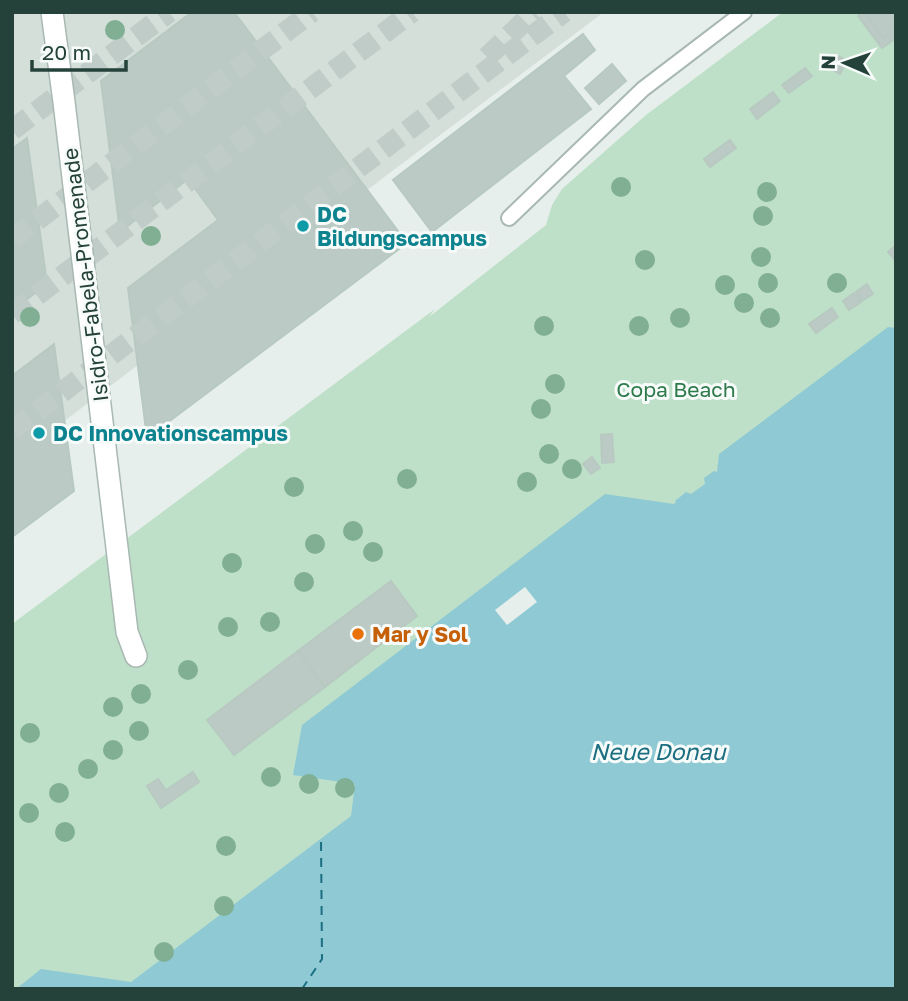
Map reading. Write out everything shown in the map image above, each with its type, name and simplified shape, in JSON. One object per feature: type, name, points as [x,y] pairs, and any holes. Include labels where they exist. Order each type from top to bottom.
[{"type":"street","name":"Isidro-Fabela-Promenade","points":[[52,12],[127,632],[136,656]]},
{"type":"lane","points":[[509,218],[643,89],[744,12]]},
{"type":"shaded area","points":[[12,12],[604,12],[12,461]]},
{"type":"green space","name":"Copa Beach","points":[[783,12],[896,12],[896,484],[240,989],[12,989],[12,624],[435,309],[429,317],[546,225],[552,205],[562,189],[646,115]]},
{"type":"water","name":"Neue Donau","points":[[888,327],[896,328],[896,989],[16,989],[41,969],[131,982],[351,816],[355,784],[293,775],[302,725],[605,494],[674,504],[686,492],[691,494],[705,484],[704,478],[714,471],[717,472],[719,454]]},
{"type":"pier","points":[[525,587],[537,602],[507,625],[495,610]]},
{"type":"building","name":"DC Bildungscampus","points":[[192,12],[234,12],[407,243],[147,438],[128,288],[218,220],[188,179],[120,232],[101,81]]},
{"type":"building","points":[[863,12],[896,12],[896,38],[882,48],[858,16]]},
{"type":"building","points":[[870,12],[896,12],[896,30],[884,38],[867,15]]},
{"type":"building","points":[[583,34],[595,50],[564,76],[591,109],[432,232],[393,180]]},
{"type":"building","points":[[836,55],[847,61],[840,74],[830,68]]},
{"type":"building","points":[[612,64],[626,81],[599,104],[585,88]]},
{"type":"building","points":[[805,68],[812,76],[789,93],[782,85]]},
{"type":"building","points":[[773,92],[780,101],[757,119],[750,109]]},
{"type":"building","points":[[27,138],[47,284],[15,308],[12,303],[12,149]]},
{"type":"building","points":[[730,140],[736,148],[710,167],[704,159]]},
{"type":"building","points":[[896,245],[896,259],[895,260],[888,252]]},
{"type":"building","points":[[867,284],[873,294],[862,301],[856,292]]},
{"type":"building","points":[[854,293],[861,302],[849,310],[843,301]]},
{"type":"building","points":[[832,308],[838,317],[816,333],[809,324]]},
{"type":"building","name":"DC Innovationscampus","points":[[54,344],[74,491],[12,537],[12,376]]},
{"type":"building","points":[[612,434],[614,462],[602,463],[601,435]]},
{"type":"building","points":[[592,457],[600,468],[591,474],[583,464]]},
{"type":"building","name":"Mar y Sol","points":[[391,581],[417,616],[325,687],[298,651]]},
{"type":"building","points":[[298,651],[325,687],[234,755],[207,720]]},
{"type":"building","points":[[193,772],[199,782],[161,808],[147,786],[158,779],[166,790]]},
{"type":"ferry route","points":[[302,989],[322,959],[321,839]]},
{"type":"tunnel","points":[[12,130],[169,12]]},
{"type":"tunnel","points":[[12,239],[312,12]]},
{"type":"tunnel","points":[[12,314],[412,12]]},
{"type":"tunnel","points":[[487,57],[534,12]]},
{"type":"tunnel","points":[[12,430],[564,12]]},
{"type":"place","name":"DC Bildungscampus","points":[[303,226]]},
{"type":"place","name":"DC Innovationscampus","points":[[39,433]]},
{"type":"place","name":"Mar y Sol","points":[[358,634]]}]
